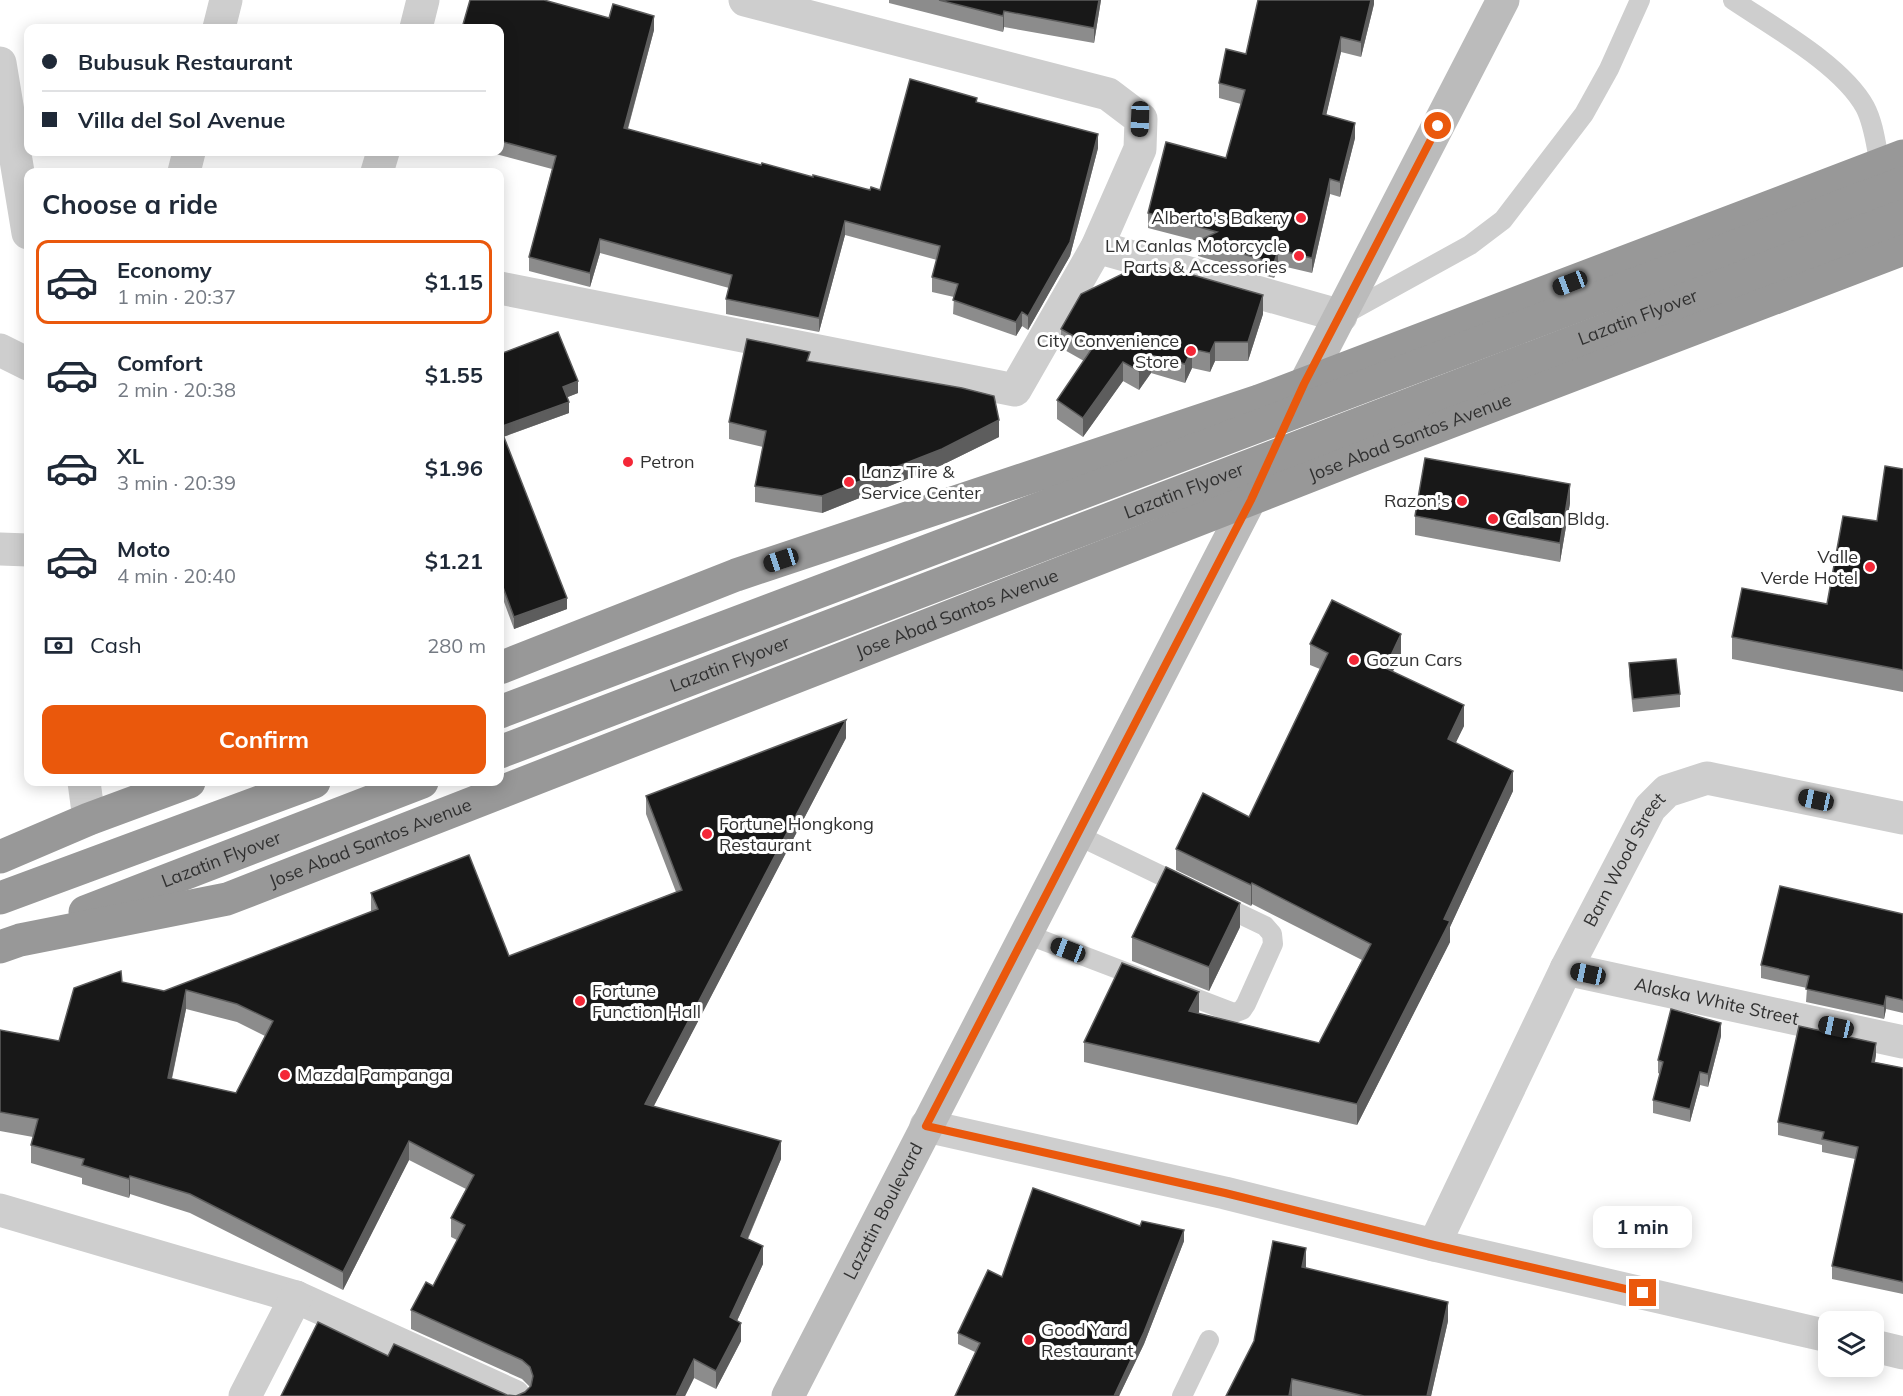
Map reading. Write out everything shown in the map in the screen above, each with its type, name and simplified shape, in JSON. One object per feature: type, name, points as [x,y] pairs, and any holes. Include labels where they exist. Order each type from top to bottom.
[{"type":"highway","points":[[504,666],[736,575],[1259,401],[1895,168]]},
{"type":"highway","name":"Lazatin Flyover","points":[[504,710],[1895,168]]},
{"type":"highway","name":"Lazatin Flyover","points":[[504,750],[1903,216]]},
{"type":"highway","name":"Jose Abad Santos Avenue","points":[[10,944],[227,899],[1366,454],[1903,249]]},
{"type":"highway","points":[[1259,401],[1284,405],[1290,415],[1313,434],[1366,454]]},
{"type":"highway","points":[[0,857],[89,819],[178,786]]},
{"type":"highway","points":[[0,898],[38,882],[304,786]]},
{"type":"highway","name":"Lazatin Flyover","points":[[10,944],[209,863],[411,786]]},
{"type":"main road","name":"Lazatin Boulevard","points":[[788,1396],[1251,500],[1304,384],[1503,0]]},
{"type":"street","points":[[220,24],[226,0]]},
{"type":"street","points":[[417,24],[423,0]]},
{"type":"street","points":[[504,289],[1015,390],[1097,247],[1140,149],[1140,119],[1108,94],[745,0]]},
{"type":"street","points":[[0,63],[24,209]]},
{"type":"street","points":[[1097,247],[1341,316]]},
{"type":"street","points":[[0,350],[24,362]]},
{"type":"street","points":[[0,549],[24,550]]},
{"type":"street","name":"Barn Wood Street","points":[[1434,1245],[1566,969],[1650,808],[1667,791],[1707,778],[1903,818]]},
{"type":"street","points":[[85,786],[89,819]]},
{"type":"street","name":"Alaska White Street","points":[[1566,969],[1903,1042]]},
{"type":"street","points":[[926,1126],[1225,1193],[1434,1245],[1818,1334]]},
{"type":"street","points":[[0,1210],[296,1297],[514,1396]]},
{"type":"street","points":[[245,1396],[296,1297]]},
{"type":"street","points":[[1884,1348],[1903,1353]]},
{"type":"lane","points":[[1341,316],[1470,245],[1503,220],[1584,114],[1609,69],[1640,0]]},
{"type":"lane","points":[[1733,0],[1814,55],[1850,85],[1865,107],[1895,168]]},
{"type":"lane","points":[[1026,934],[1234,1013],[1242,1010],[1246,1004],[1273,945],[1272,934],[1265,926],[1077,835]]},
{"type":"lane","points":[[1182,1396],[1209,1340]]},
{"type":"building","points":[[470,0],[544,0],[609,18],[613,4],[654,16],[624,128],[761,165],[762,163],[870,190],[871,187],[880,190],[910,79],[977,98],[976,102],[1098,134],[1070,242],[1028,316],[1022,312],[1016,322],[953,300],[958,284],[932,277],[940,246],[845,221],[819,318],[726,299],[732,275],[600,239],[590,273],[529,257],[556,156],[504,142],[504,24],[463,24]]},
{"type":"building","points":[[939,0],[1099,0],[1094,28],[1004,11],[1003,16]]},
{"type":"building","points":[[1258,0],[1371,0],[1361,42],[1341,37],[1323,114],[1355,123],[1340,182],[1330,179],[1312,258],[1278,250],[1274,263],[1198,241],[1217,232],[1148,213],[1166,142],[1226,158],[1245,90],[1219,83],[1226,49],[1246,54]]},
{"type":"building","points":[[1147,262],[1263,295],[1248,342],[1215,342],[1210,353],[1192,349],[1185,364],[1151,355],[1139,371],[1123,362],[1083,418],[1057,400],[1093,347],[1061,329],[1081,294]]},
{"type":"building","points":[[558,332],[578,381],[563,387],[569,402],[504,426],[504,352]]},
{"type":"building","points":[[747,339],[810,352],[807,361],[962,388],[994,396],[999,420],[942,449],[822,496],[755,486],[766,431],[729,422]]},
{"type":"building","points":[[504,437],[567,598],[514,617],[504,590]]},
{"type":"building","name":"Calsan Bldg.","points":[[1425,458],[1570,484],[1560,543],[1415,516]]},
{"type":"building","points":[[1885,466],[1903,469],[1903,670],[1732,637],[1742,588],[1827,604],[1843,516],[1877,521]]},
{"type":"building","points":[[1332,600],[1401,634],[1385,668],[1464,705],[1448,739],[1513,771],[1444,919],[1450,921],[1357,1104],[1084,1042],[1122,963],[1199,992],[1189,1011],[1319,1043],[1371,944],[1252,883],[1251,885],[1176,849],[1203,793],[1249,817],[1328,653],[1310,644]]},
{"type":"building","points":[[1676,659],[1680,694],[1633,699],[1629,663]]},
{"type":"building","points":[[846,720],[645,1104],[781,1141],[741,1236],[763,1246],[730,1317],[741,1323],[716,1371],[694,1359],[676,1396],[516,1396],[531,1386],[533,1376],[530,1367],[522,1360],[411,1310],[426,1282],[433,1286],[465,1225],[451,1218],[474,1175],[409,1141],[343,1272],[190,1194],[130,1176],[129,1179],[82,1165],[84,1159],[31,1145],[38,1119],[0,1112],[0,1030],[59,1041],[74,988],[121,971],[122,982],[164,991],[378,909],[371,893],[469,855],[509,956],[682,890],[646,796]],"holes":[[[186,990],[237,1004],[273,1021],[236,1093],[168,1078]]]},
{"type":"building","points":[[1166,867],[1240,903],[1209,967],[1132,937]]},
{"type":"building","points":[[1780,886],[1903,914],[1903,1000],[1886,996],[1884,1006],[1806,989],[1809,976],[1761,965]]},
{"type":"building","points":[[1671,1009],[1721,1023],[1708,1074],[1700,1072],[1690,1109],[1653,1100],[1663,1062],[1658,1060]]},
{"type":"building","points":[[1799,1026],[1876,1043],[1872,1062],[1903,1068],[1903,1282],[1832,1266],[1858,1147],[1822,1139],[1824,1132],[1778,1122]]},
{"type":"building","points":[[1033,1188],[1140,1226],[1142,1221],[1184,1230],[1144,1332],[1114,1396],[955,1396],[980,1343],[958,1333],[988,1270],[1002,1277]]},
{"type":"building","points":[[1273,1241],[1306,1248],[1302,1267],[1448,1302],[1427,1396],[1364,1396],[1292,1379],[1289,1396],[1226,1396],[1254,1341]]},
{"type":"building","points":[[318,1322],[388,1356],[394,1344],[507,1395],[516,1396],[281,1396]]},
{"type":"place","name":"Alberto's Bakery","points":[[1301,218]]},
{"type":"place","name":"LM Canlas Motorcycle Parts & Accessories","points":[[1299,256]]},
{"type":"place","name":"City Convenience Store","points":[[1191,351]]},
{"type":"place","name":"Petron","points":[[628,462]]},
{"type":"place","name":"Lanz Tire & Service Center","points":[[849,482]]},
{"type":"place","name":"Razon's","points":[[1462,501]]},
{"type":"place","name":"Calsan Bldg.","points":[[1493,519]]},
{"type":"place","name":"Valle Verde Hotel","points":[[1870,567]]},
{"type":"place","name":"Gozun Cars","points":[[1354,660]]},
{"type":"place","name":"Fortune Hongkong Restaurant","points":[[707,834]]},
{"type":"place","name":"Fortune Function Hall","points":[[580,1001]]},
{"type":"place","name":"Mazda Pampanga","points":[[285,1075]]},
{"type":"place","name":"Good Yard Restaurant","points":[[1029,1340]]},
{"type":"route","points":[[1438,126],[1304,384],[1251,500],[926,1126],[1225,1193],[1434,1245],[1643,1293]]}]
